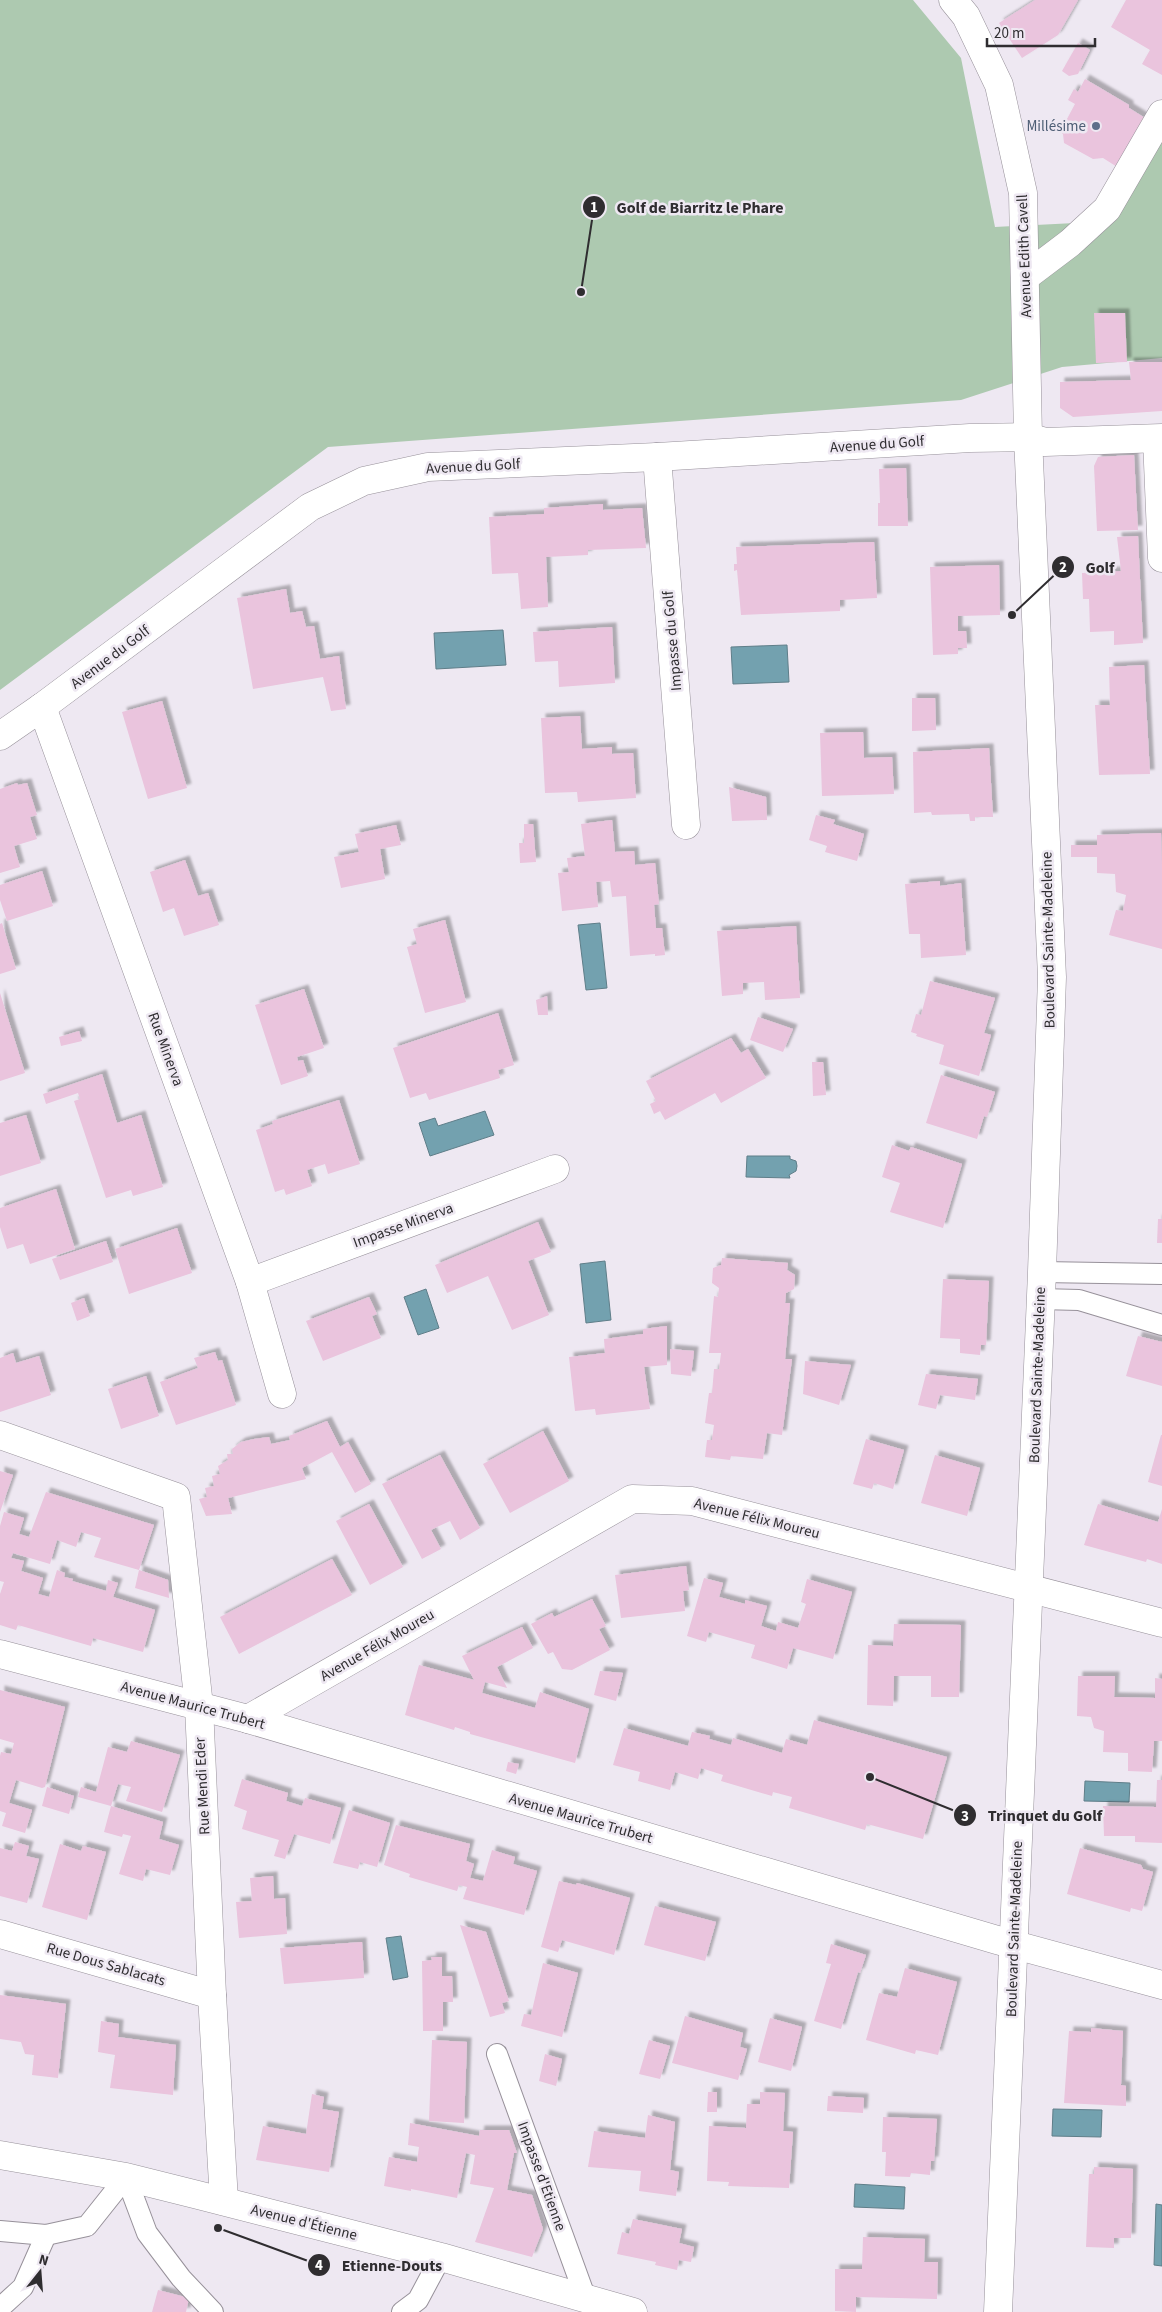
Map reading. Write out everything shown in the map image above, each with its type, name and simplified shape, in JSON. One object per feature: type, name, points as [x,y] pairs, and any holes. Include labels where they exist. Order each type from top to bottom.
[{"type":"street","name":"Avenue Edith Cavell","points":[[953,0],[966,16],[999,86],[1023,193],[1028,437]]},
{"type":"street","points":[[1025,277],[1070,243],[1107,209],[1162,114]]},
{"type":"street","name":"Avenue du Golf","points":[[0,736],[42,707],[310,507],[364,481],[428,467],[657,457],[970,438],[1028,437],[1045,442],[1160,439]]},
{"type":"street","name":"Boulevard Sainte-Madeleine","points":[[998,2312],[1042,1272],[1052,977],[1028,437]]},
{"type":"street","points":[[1160,439],[1162,558]]},
{"type":"street","name":"Impasse du Golf","points":[[657,457],[686,825]]},
{"type":"street","name":"Rue Minerva","points":[[42,707],[250,1282],[282,1394]]},
{"type":"street","name":"Impasse Minerva","points":[[250,1282],[556,1169]]},
{"type":"street","name":"Rue Mendi Eder","points":[[0,1435],[176,1497],[199,1706],[212,1995],[224,2201]]},
{"type":"street","name":"Avenue Félix Moureu","points":[[248,1719],[632,1500],[692,1501],[1162,1622]]},
{"type":"street","name":"Avenue Maurice Trubert","points":[[0,1654],[248,1719],[1013,1945],[1162,1985]]},
{"type":"street","name":"Rue Dous Sablacats","points":[[0,1934],[212,1995]]},
{"type":"street","name":"Avenue d'Étienne","points":[[0,2155],[126,2177],[224,2201],[441,2257],[633,2312]]},
{"type":"lane","points":[[1042,1272],[1162,1274]]},
{"type":"lane","points":[[1040,1299],[1079,1300],[1162,1324]]},
{"type":"lane","name":"Impasse d'Etienne","points":[[497,2054],[586,2299]]},
{"type":"lane","points":[[0,2231],[46,2235],[87,2226],[126,2177]]},
{"type":"lane","points":[[126,2177],[147,2233],[181,2278],[213,2312]]},
{"type":"lane","points":[[0,2308],[23,2287],[46,2235]]},
{"type":"lane","points":[[402,2312],[418,2300],[441,2257]]},
{"type":"green space","points":[[0,0],[913,0],[961,58],[995,227],[1114,221],[1162,141],[1162,358],[1062,367],[961,400],[328,447],[0,690]]},
{"type":"water","points":[[503,630],[506,665],[436,669],[434,633]]},
{"type":"water","points":[[787,645],[789,682],[733,684],[731,647]]},
{"type":"water","points":[[600,923],[607,988],[586,990],[578,925]]},
{"type":"water","points":[[485,1111],[494,1135],[430,1156],[419,1123],[435,1118],[438,1126]]},
{"type":"water","points":[[747,1156],[790,1156],[790,1159],[796,1161],[796,1171],[789,1175],[790,1178],[746,1177]]},
{"type":"water","points":[[605,1261],[611,1320],[586,1323],[580,1264]]},
{"type":"water","points":[[426,1289],[439,1328],[418,1335],[404,1297]]},
{"type":"water","points":[[1085,1781],[1130,1783],[1129,1802],[1084,1801]]},
{"type":"water","points":[[401,1936],[408,1977],[393,1980],[386,1938]]},
{"type":"water","points":[[1053,2109],[1102,2110],[1101,2137],[1052,2136]]},
{"type":"water","points":[[855,2184],[905,2187],[904,2209],[854,2207]]},
{"type":"water","points":[[1156,2204],[1162,2205],[1162,2266],[1154,2265]]},
{"type":"building","points":[[1035,0],[1078,0],[1058,35],[1022,58],[999,23]]},
{"type":"building","points":[[1126,0],[1162,0],[1162,75],[1142,64],[1150,50],[1111,27]]},
{"type":"building","points":[[1078,43],[1090,50],[1078,74],[1069,76],[1062,71]]},
{"type":"building","points":[[1085,79],[1129,105],[1129,108],[1145,118],[1122,170],[1103,158],[1093,159],[1064,143],[1063,134],[1060,132],[1075,104],[1068,100],[1074,89],[1078,92]]},
{"type":"building","points":[[1094,313],[1125,313],[1127,362],[1096,363]]},
{"type":"building","points":[[1129,362],[1162,362],[1162,411],[1073,417],[1060,408],[1060,382],[1131,380]]},
{"type":"building","points":[[1134,455],[1138,530],[1097,531],[1094,466],[1098,457]]},
{"type":"building","points":[[906,468],[908,526],[878,526],[878,503],[880,503],[879,469]]},
{"type":"building","points":[[603,504],[603,510],[642,508],[646,548],[588,550],[588,555],[546,557],[548,607],[521,609],[518,573],[492,574],[489,517],[544,514],[544,508]]},
{"type":"building","points":[[1138,536],[1143,643],[1114,645],[1114,631],[1090,632],[1089,599],[1083,599],[1082,573],[1121,571],[1117,537]]},
{"type":"building","points":[[874,542],[877,598],[840,600],[840,611],[741,615],[737,570],[734,571],[734,564],[737,564],[736,547]]},
{"type":"building","points":[[999,565],[1000,615],[958,616],[958,631],[966,631],[967,648],[958,648],[958,654],[933,655],[930,567]]},
{"type":"building","points":[[286,589],[290,613],[302,611],[306,627],[314,626],[320,659],[339,656],[346,709],[331,711],[323,677],[253,689],[237,598]]},
{"type":"building","points":[[612,627],[615,683],[559,687],[558,661],[535,662],[533,632]]},
{"type":"building","points":[[1144,665],[1150,774],[1099,775],[1095,705],[1110,705],[1109,667]]},
{"type":"building","points":[[912,698],[935,698],[936,730],[912,731]]},
{"type":"building","points":[[162,701],[187,788],[148,799],[122,712]]},
{"type":"building","points":[[580,716],[582,749],[612,747],[612,754],[633,753],[636,798],[578,802],[577,792],[545,793],[541,718]]},
{"type":"building","points":[[863,732],[864,758],[892,757],[894,794],[822,796],[820,733]]},
{"type":"building","points":[[989,748],[993,817],[975,817],[975,821],[970,821],[969,814],[932,815],[931,812],[914,813],[913,752]]},
{"type":"building","points":[[17,783],[18,785],[27,783],[37,815],[30,817],[37,839],[14,846],[20,867],[0,873],[0,789]]},
{"type":"building","points":[[729,787],[766,797],[767,820],[732,821]]},
{"type":"building","points":[[816,815],[835,820],[833,824],[864,834],[857,861],[825,852],[827,846],[809,840]]},
{"type":"building","points":[[612,820],[615,852],[634,851],[635,865],[655,863],[659,904],[654,905],[656,928],[662,928],[665,955],[630,956],[626,896],[612,897],[610,881],[596,882],[598,907],[562,911],[558,873],[569,872],[567,858],[585,856],[581,824]]},
{"type":"building","points":[[524,824],[533,824],[536,862],[520,863],[519,843],[524,843]]},
{"type":"building","points":[[396,825],[401,845],[380,849],[385,879],[341,888],[334,857],[359,852],[355,834]]},
{"type":"building","points":[[1161,833],[1162,949],[1109,935],[1116,910],[1123,911],[1126,895],[1116,892],[1115,874],[1097,873],[1097,857],[1071,857],[1071,845],[1097,845],[1097,835]]},
{"type":"building","points":[[185,860],[198,896],[208,893],[219,925],[184,936],[174,908],[163,912],[150,872]]},
{"type":"building","points":[[42,871],[53,906],[7,921],[0,900],[0,885]]},
{"type":"building","points":[[940,881],[940,886],[961,883],[966,955],[921,958],[920,934],[909,934],[905,884]]},
{"type":"building","points":[[445,920],[466,1002],[425,1013],[407,947],[417,944],[413,929]]},
{"type":"building","points":[[2,923],[16,969],[0,974],[0,924]]},
{"type":"building","points":[[796,926],[800,998],[765,1000],[764,982],[743,983],[743,994],[722,996],[717,931]]},
{"type":"building","points":[[930,981],[995,998],[984,1033],[991,1035],[979,1076],[939,1064],[944,1045],[916,1036],[917,1034],[911,1032],[916,1014],[921,1015]]},
{"type":"building","points":[[304,989],[324,1048],[297,1057],[298,1061],[303,1060],[308,1076],[281,1085],[255,1005]]},
{"type":"building","points":[[0,993],[25,1073],[0,1081]]},
{"type":"building","points":[[547,996],[548,1015],[538,1015],[536,1000]]},
{"type":"building","points":[[498,1013],[514,1065],[498,1070],[500,1078],[429,1100],[426,1093],[410,1098],[393,1048]]},
{"type":"building","points":[[758,1017],[793,1029],[783,1052],[750,1040]]},
{"type":"building","points":[[79,1031],[82,1041],[61,1046],[59,1037]]},
{"type":"building","points":[[731,1038],[741,1053],[748,1049],[766,1078],[721,1103],[715,1093],[665,1120],[660,1111],[654,1114],[650,1104],[656,1101],[646,1081]]},
{"type":"building","points":[[812,1062],[823,1062],[826,1095],[813,1096]]},
{"type":"building","points":[[102,1074],[117,1123],[141,1115],[163,1187],[133,1196],[131,1190],[106,1198],[74,1101],[80,1099],[78,1093],[46,1104],[43,1094]]},
{"type":"building","points":[[941,1075],[995,1092],[987,1117],[984,1116],[977,1139],[926,1123]]},
{"type":"building","points":[[339,1100],[360,1164],[328,1174],[325,1164],[307,1170],[312,1186],[286,1195],[284,1189],[275,1192],[256,1130],[273,1124],[272,1121]]},
{"type":"building","points":[[26,1115],[41,1163],[0,1176],[0,1123]]},
{"type":"building","points":[[892,1145],[909,1151],[911,1147],[962,1164],[943,1228],[890,1212],[900,1183],[882,1177]]},
{"type":"building","points":[[56,1189],[75,1249],[30,1264],[23,1244],[7,1249],[0,1227],[0,1208]]},
{"type":"building","points":[[1158,1219],[1162,1219],[1162,1243],[1157,1243]]},
{"type":"building","points":[[538,1222],[551,1252],[528,1261],[549,1315],[512,1330],[488,1276],[447,1293],[435,1265]]},
{"type":"building","points":[[177,1228],[192,1273],[129,1294],[115,1249]]},
{"type":"building","points":[[106,1241],[113,1262],[60,1280],[52,1259]]},
{"type":"building","points":[[722,1258],[788,1263],[787,1270],[795,1275],[794,1289],[786,1293],[785,1303],[790,1303],[785,1359],[792,1359],[782,1435],[767,1433],[763,1459],[731,1456],[730,1460],[705,1457],[707,1440],[712,1440],[714,1425],[705,1423],[709,1393],[712,1393],[714,1369],[719,1369],[721,1353],[709,1353],[714,1296],[718,1297],[719,1288],[712,1283],[713,1268],[721,1265]]},
{"type":"building","points":[[943,1279],[989,1281],[986,1345],[981,1345],[980,1355],[960,1353],[960,1339],[940,1338]]},
{"type":"building","points":[[369,1297],[377,1314],[372,1316],[381,1338],[323,1361],[306,1321]]},
{"type":"building","points":[[84,1298],[90,1316],[77,1321],[71,1303]]},
{"type":"building","points":[[667,1326],[667,1365],[644,1367],[650,1409],[596,1415],[595,1409],[575,1411],[569,1357],[605,1353],[604,1339],[643,1334],[643,1329]]},
{"type":"building","points":[[1138,1336],[1162,1342],[1162,1386],[1126,1376]]},
{"type":"building","points":[[670,1349],[694,1351],[691,1376],[671,1374]]},
{"type":"building","points":[[215,1352],[218,1361],[222,1360],[236,1405],[176,1425],[160,1382],[198,1368],[194,1358]]},
{"type":"building","points":[[13,1353],[16,1363],[39,1356],[51,1395],[0,1412],[0,1358]]},
{"type":"building","points":[[805,1361],[851,1365],[839,1405],[803,1394]]},
{"type":"building","points":[[926,1374],[978,1379],[975,1400],[940,1395],[936,1409],[918,1405]]},
{"type":"building","points":[[146,1376],[159,1416],[121,1429],[108,1389]]},
{"type":"building","points":[[327,1421],[340,1447],[348,1442],[371,1484],[355,1493],[332,1452],[302,1468],[306,1479],[228,1498],[232,1514],[206,1516],[199,1499],[207,1497],[205,1488],[214,1486],[212,1476],[220,1474],[218,1466],[228,1460],[227,1454],[233,1454],[232,1449],[241,1442],[254,1439],[269,1437],[271,1444],[290,1440],[289,1436]]},
{"type":"building","points":[[543,1431],[569,1481],[510,1513],[483,1464]]},
{"type":"building","points":[[1162,1435],[1162,1486],[1148,1482]]},
{"type":"building","points":[[866,1439],[904,1450],[893,1489],[874,1483],[872,1489],[853,1484]]},
{"type":"building","points":[[440,1455],[480,1528],[460,1540],[450,1521],[431,1530],[441,1549],[422,1559],[382,1484]]},
{"type":"building","points":[[935,1455],[980,1468],[967,1516],[921,1503]]},
{"type":"building","points":[[0,1471],[13,1475],[0,1512]]},
{"type":"building","points":[[46,1492],[154,1525],[139,1570],[94,1557],[101,1538],[81,1532],[76,1547],[57,1540],[50,1564],[13,1553],[11,1558],[24,1561],[21,1571],[43,1578],[38,1594],[49,1597],[57,1570],[65,1573],[64,1577],[73,1579],[72,1581],[106,1591],[108,1580],[118,1583],[113,1597],[155,1610],[143,1652],[93,1638],[91,1646],[18,1625],[16,1630],[0,1625],[0,1594],[4,1582],[0,1581],[0,1526],[4,1512],[24,1518],[19,1534],[29,1537]]},
{"type":"building","points":[[369,1504],[403,1567],[370,1585],[336,1521]]},
{"type":"building","points":[[1098,1504],[1158,1522],[1162,1509],[1162,1564],[1147,1559],[1146,1562],[1084,1545]]},
{"type":"building","points":[[332,1559],[352,1595],[239,1654],[220,1617]]},
{"type":"building","points":[[686,1566],[689,1590],[683,1591],[685,1611],[621,1618],[615,1575]]},
{"type":"building","points":[[139,1570],[168,1580],[169,1598],[135,1588]]},
{"type":"building","points":[[704,1578],[723,1583],[719,1597],[745,1604],[745,1600],[767,1606],[761,1626],[776,1631],[778,1622],[798,1628],[806,1604],[801,1602],[807,1579],[852,1592],[833,1659],[793,1648],[787,1669],[751,1658],[755,1645],[709,1632],[706,1642],[687,1636]]},
{"type":"building","points":[[592,1599],[606,1626],[599,1629],[610,1650],[572,1670],[562,1669],[553,1652],[548,1654],[531,1624],[552,1613],[554,1617]]},
{"type":"building","points":[[894,1624],[961,1625],[959,1697],[931,1697],[931,1676],[894,1676],[893,1706],[867,1705],[868,1645],[893,1646]]},
{"type":"building","points":[[522,1627],[533,1648],[497,1667],[507,1688],[485,1682],[482,1693],[535,1708],[540,1692],[589,1709],[575,1763],[470,1734],[470,1732],[455,1727],[454,1730],[405,1715],[419,1665],[474,1680],[462,1656]]},
{"type":"building","points":[[600,1671],[623,1673],[616,1701],[594,1695]]},
{"type":"building","points":[[1078,1676],[1115,1676],[1114,1697],[1155,1698],[1155,1678],[1162,1679],[1162,1741],[1154,1741],[1152,1772],[1128,1771],[1128,1753],[1103,1752],[1104,1731],[1094,1728],[1091,1717],[1077,1716]]},
{"type":"building","points":[[0,1690],[65,1707],[45,1787],[42,1788],[16,1780],[9,1803],[32,1810],[25,1833],[2,1826],[6,1813],[0,1811],[0,1756],[1,1752],[11,1754],[14,1743],[0,1739]]},
{"type":"building","points":[[814,1720],[947,1757],[923,1839],[867,1824],[865,1830],[789,1808],[792,1797],[773,1792],[772,1796],[721,1781],[723,1775],[701,1768],[698,1779],[675,1772],[670,1790],[638,1781],[640,1772],[613,1765],[624,1728],[688,1746],[692,1732],[710,1736],[709,1739],[731,1745],[733,1738],[782,1753],[786,1739],[807,1745]]},
{"type":"building","points":[[131,1741],[180,1755],[162,1812],[126,1801],[131,1787],[118,1784],[111,1806],[78,1797],[81,1787],[96,1792],[108,1747],[127,1752]]},
{"type":"building","points":[[508,1762],[519,1764],[516,1774],[506,1771]]},
{"type":"building","points":[[242,1779],[288,1793],[286,1801],[302,1806],[305,1798],[341,1808],[330,1844],[294,1834],[285,1859],[274,1856],[279,1840],[242,1829],[247,1811],[234,1806]]},
{"type":"building","points":[[1157,1780],[1162,1780],[1162,1843],[1135,1842],[1135,1836],[1104,1836],[1103,1806],[1156,1807]]},
{"type":"building","points":[[47,1787],[74,1796],[69,1814],[42,1806]]},
{"type":"building","points":[[111,1806],[163,1822],[159,1839],[179,1845],[170,1875],[146,1869],[143,1881],[119,1874],[131,1836],[123,1834],[122,1837],[104,1832]]},
{"type":"building","points":[[349,1810],[390,1823],[377,1867],[360,1862],[358,1869],[333,1863]]},
{"type":"building","points":[[396,1825],[470,1844],[466,1861],[474,1864],[470,1878],[483,1881],[492,1850],[515,1857],[513,1864],[537,1871],[524,1915],[463,1899],[467,1887],[459,1885],[457,1891],[409,1877],[410,1874],[384,1865]]},
{"type":"building","points":[[15,1842],[29,1846],[26,1856],[39,1859],[27,1903],[0,1896],[0,1848],[12,1851]]},
{"type":"building","points":[[60,1844],[81,1851],[83,1846],[106,1852],[87,1920],[42,1907]]},
{"type":"building","points":[[1080,1848],[1141,1865],[1143,1869],[1153,1872],[1142,1911],[1131,1908],[1130,1912],[1067,1894]]},
{"type":"building","points":[[273,1876],[274,1899],[285,1898],[287,1934],[239,1938],[236,1902],[252,1901],[250,1878]]},
{"type":"building","points":[[559,1881],[576,1885],[577,1883],[630,1898],[614,1955],[562,1940],[558,1952],[541,1947]]},
{"type":"building","points":[[655,1906],[716,1922],[705,1961],[644,1945]]},
{"type":"building","points":[[460,1925],[486,1932],[509,2001],[502,2003],[505,2013],[490,2017]]},
{"type":"building","points":[[362,1942],[364,1978],[284,1984],[280,1948]]},
{"type":"building","points":[[831,1944],[866,1955],[860,1973],[858,1972],[841,2029],[814,2021],[831,1964],[826,1963]]},
{"type":"building","points":[[431,1957],[442,1957],[442,1976],[452,1976],[453,2002],[443,2002],[443,2031],[423,2031],[422,1961],[432,1960]]},
{"type":"building","points":[[543,1963],[578,1973],[562,2037],[521,2026],[524,2014],[531,2015]]},
{"type":"building","points":[[905,1968],[957,1982],[938,2055],[916,2050],[915,2054],[866,2040],[879,1993],[897,1997]]},
{"type":"building","points":[[0,1995],[66,2004],[58,2078],[32,2075],[34,2055],[25,2054],[21,2042],[0,2039]]},
{"type":"building","points":[[685,2016],[743,2033],[740,2047],[747,2049],[738,2080],[672,2063]]},
{"type":"building","points":[[770,2018],[802,2027],[791,2071],[758,2062]]},
{"type":"building","points":[[101,2021],[119,2024],[118,2037],[176,2045],[173,2095],[110,2088],[115,2055],[98,2052]]},
{"type":"building","points":[[1091,2028],[1123,2031],[1121,2085],[1126,2086],[1126,2106],[1064,2103],[1069,2031],[1091,2032]]},
{"type":"building","points":[[432,2040],[467,2042],[464,2123],[429,2121]]},
{"type":"building","points":[[649,2040],[670,2046],[660,2079],[639,2074]]},
{"type":"building","points":[[545,2054],[562,2059],[556,2086],[539,2081]]},
{"type":"building","points":[[708,2092],[717,2092],[717,2112],[707,2112]]},
{"type":"building","points":[[760,2092],[785,2093],[783,2131],[793,2132],[789,2188],[728,2186],[729,2182],[707,2181],[709,2126],[746,2128],[747,2104],[760,2104]]},
{"type":"building","points":[[312,2094],[324,2097],[322,2109],[339,2112],[329,2172],[256,2160],[263,2126],[306,2134]]},
{"type":"building","points":[[828,2096],[864,2098],[863,2113],[827,2111]]},
{"type":"building","points":[[648,2115],[675,2122],[670,2170],[679,2172],[676,2196],[639,2191],[641,2171],[588,2167],[594,2131],[645,2138]]},
{"type":"building","points":[[883,2117],[937,2119],[934,2161],[931,2161],[930,2175],[911,2173],[910,2177],[885,2176],[886,2152],[882,2152]]},
{"type":"building","points":[[410,2123],[479,2136],[480,2130],[509,2130],[517,2153],[514,2153],[507,2190],[532,2195],[543,2229],[532,2257],[475,2242],[494,2188],[470,2184],[475,2155],[466,2153],[457,2198],[384,2186],[389,2157],[417,2162],[419,2147],[408,2145]]},
{"type":"building","points":[[1094,2167],[1133,2169],[1131,2238],[1114,2238],[1114,2248],[1086,2247],[1089,2174],[1094,2174]]},
{"type":"building","points":[[633,2219],[682,2229],[679,2243],[694,2247],[691,2262],[679,2260],[677,2270],[655,2265],[656,2262],[617,2254],[622,2232],[629,2234]]},
{"type":"building","points":[[863,2237],[925,2239],[924,2262],[938,2262],[937,2299],[856,2297],[856,2312],[835,2311],[835,2269],[862,2269]]},
{"type":"building","points":[[158,2290],[189,2298],[186,2312],[152,2312]]},
{"type":"place","name":"Millésime","points":[[1096,126]]},
{"type":"place","name":"Golf de Biarritz le Phare","points":[[581,292]]},
{"type":"place","name":"Golf","points":[[1012,615]]},
{"type":"place","name":"Trinquet du Golf","points":[[870,1777]]},
{"type":"place","name":"Etienne-Douts","points":[[218,2228]]}]
